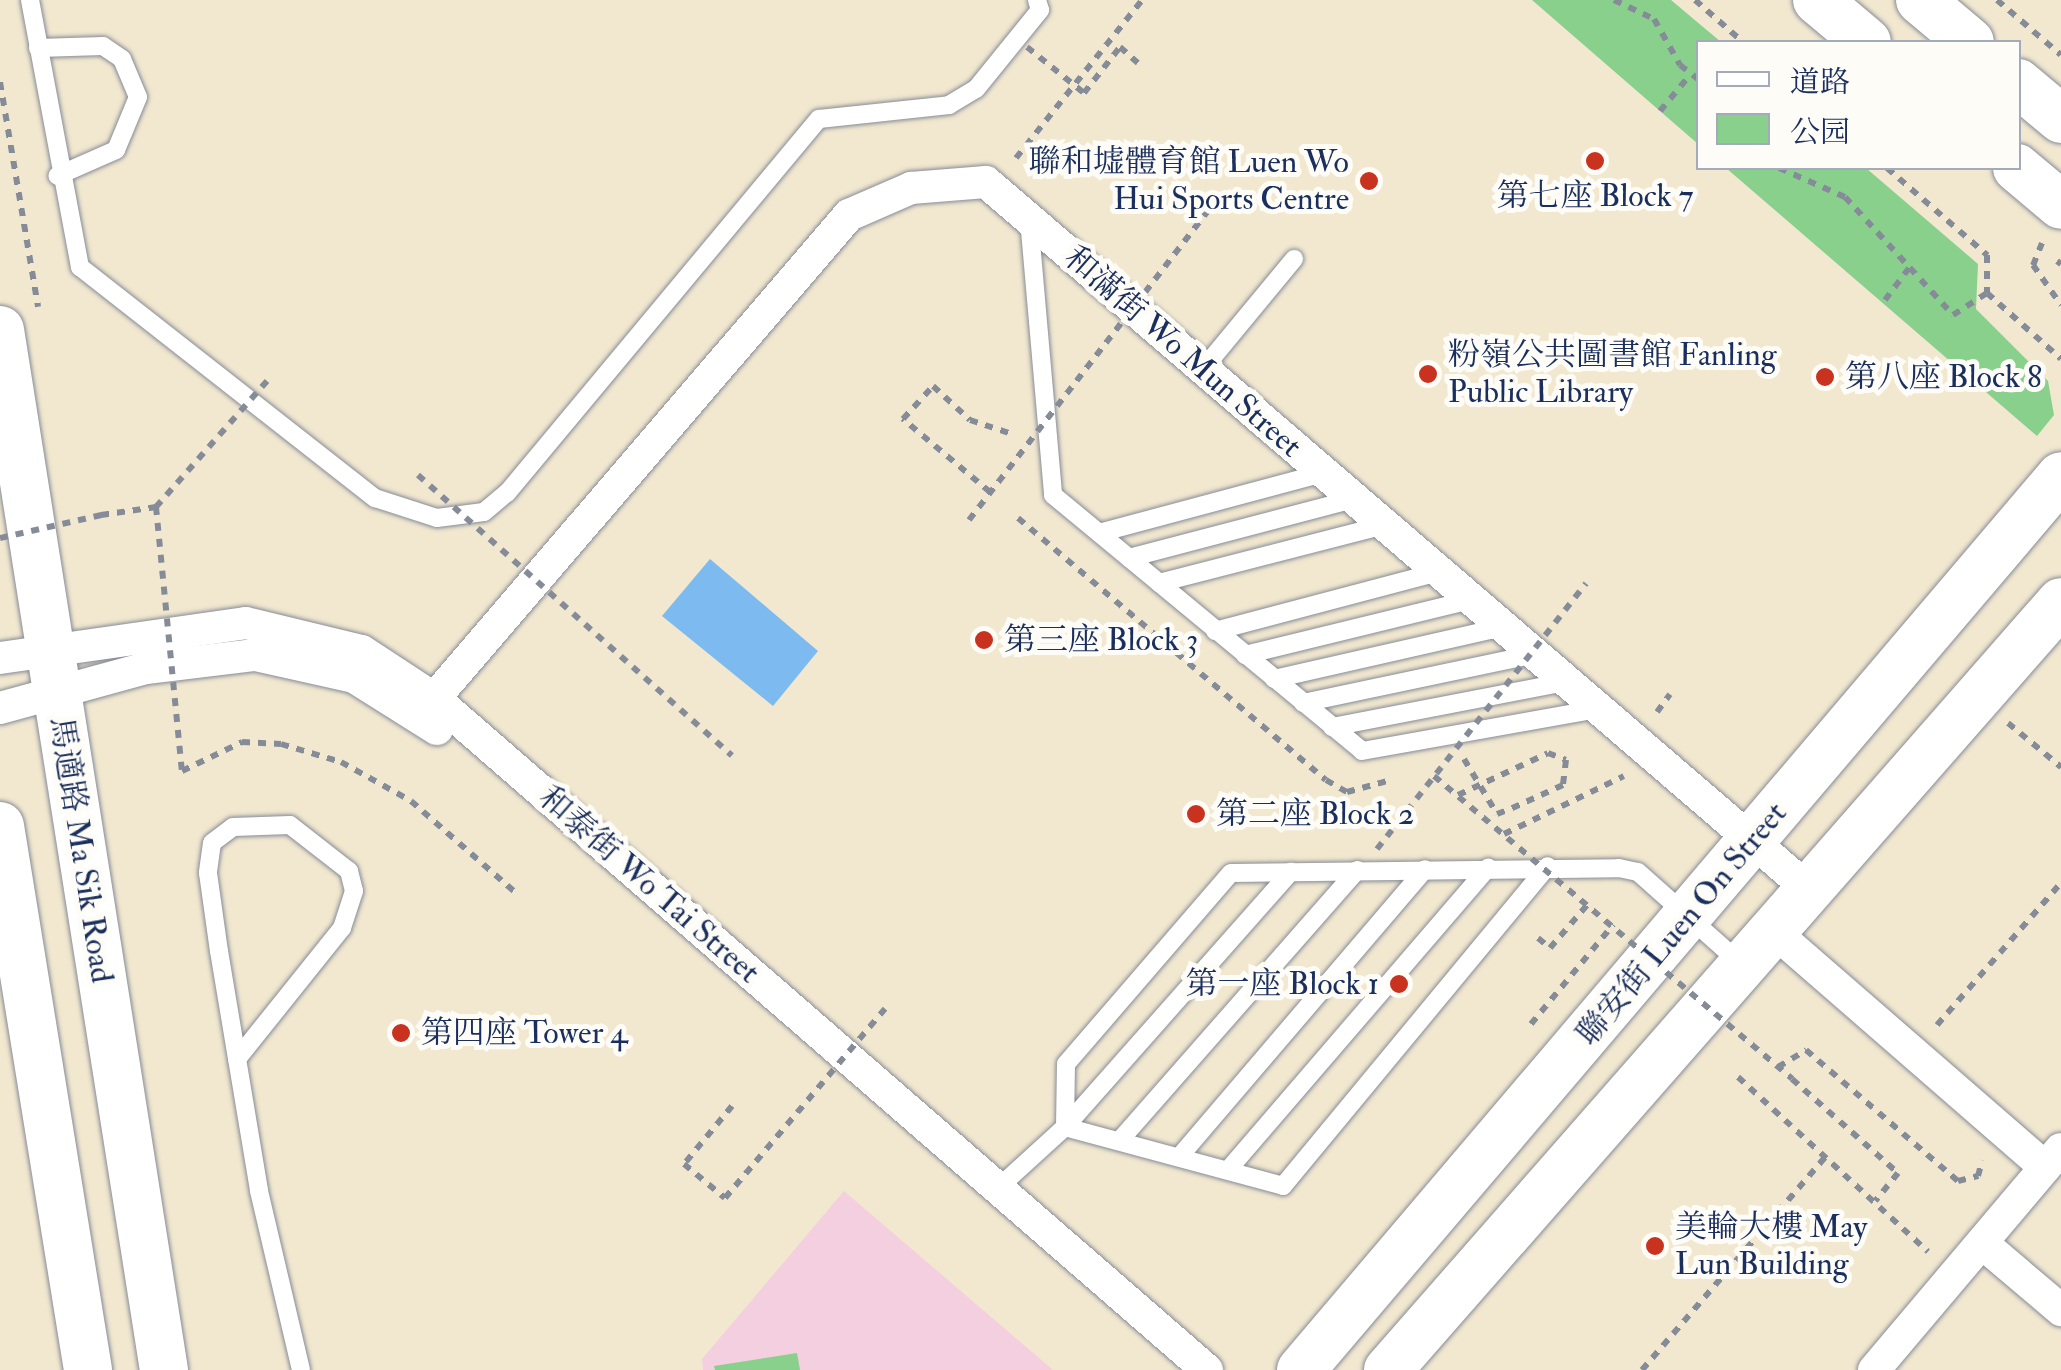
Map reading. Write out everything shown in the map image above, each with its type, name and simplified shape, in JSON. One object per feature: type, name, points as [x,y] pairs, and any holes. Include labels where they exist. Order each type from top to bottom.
[{"type":"street","points":[[1817,0],[1866,40]]},
{"type":"street","points":[[1920,0],[1968,40]]},
{"type":"street","points":[[2021,86],[2061,119]]},
{"type":"street","points":[[2019,170],[2061,205]]},
{"type":"street","name":"和滿街 Wo Mun Street","points":[[428,707],[849,215],[911,188],[986,182],[1806,888]]},
{"type":"street","name":"馬適路 Ma Sik Road","points":[[0,330],[164,1370]]},
{"type":"street","name":"聯安街 Luen On Street","points":[[1301,1370],[2061,476]]},
{"type":"street","name":"聯安街 Luen On Street","points":[[1388,1370],[1755,945],[2061,602]]},
{"type":"street","name":"和泰街 Wo Tai Street","points":[[0,658],[246,623],[362,650],[1207,1370]]},
{"type":"street","name":"和泰街 Wo Tai Street","points":[[0,708],[57,696],[146,668],[255,655],[354,677],[428,707],[1174,1370]]},
{"type":"street","points":[[0,826],[88,1370]]},
{"type":"street","points":[[1755,945],[1914,1052],[2053,1158],[1874,1370]]},
{"type":"street","points":[[1982,1243],[2061,1310]]},
{"type":"lane","points":[[30,0],[56,176],[80,267],[375,498],[438,518],[466,516],[507,493],[819,119],[949,105],[976,89],[1040,10],[1038,0]]},
{"type":"lane","points":[[38,48],[103,46],[122,59],[138,97],[116,150],[56,176]]},
{"type":"lane","points":[[1028,219],[1048,485],[1099,534],[1362,752],[1598,709]]},
{"type":"lane","points":[[1204,369],[1294,259]]},
{"type":"lane","points":[[1099,534],[1324,473]]},
{"type":"lane","points":[[1129,558],[1354,499]]},
{"type":"lane","points":[[1159,584],[1386,526]]},
{"type":"lane","points":[[1216,631],[1439,572]]},
{"type":"lane","points":[[1244,655],[1470,600]]},
{"type":"lane","points":[[1274,679],[1502,627]]},
{"type":"lane","points":[[1303,703],[1535,654]]},
{"type":"lane","points":[[1332,727],[1566,682]]},
{"type":"lane","points":[[237,1059],[342,928],[354,892],[349,871],[290,826],[233,828],[212,843],[208,873],[237,1059],[301,1370]]},
{"type":"lane","points":[[1065,1127],[1066,1064],[1232,873],[1548,866],[1638,872],[1688,918],[1755,945]]},
{"type":"lane","points":[[1065,1127],[1121,1139],[1282,1186],[1548,866]]},
{"type":"lane","points":[[1228,1170],[1488,868]]},
{"type":"lane","points":[[1121,1139],[1357,870]]},
{"type":"lane","points":[[1180,1156],[1425,870]]},
{"type":"lane","points":[[998,1188],[1065,1127],[1291,872]]},
{"type":"path","points":[[1016,158],[1142,0]]},
{"type":"path","points":[[1614,0],[1654,20],[1690,76],[1696,78]]},
{"type":"path","points":[[1694,0],[1741,40]]},
{"type":"path","points":[[1998,0],[2061,55]]},
{"type":"path","points":[[1028,47],[1084,93],[1120,47],[1138,62]]},
{"type":"path","points":[[1660,110],[1690,76]]},
{"type":"path","points":[[1784,170],[1845,197],[1953,315],[1986,294]]},
{"type":"path","points":[[1888,170],[1987,256],[1986,294]]},
{"type":"path","points":[[968,520],[1219,196]]},
{"type":"path","points":[[1885,300],[1909,268]]},
{"type":"path","points":[[1986,294],[2061,359]]},
{"type":"path","points":[[0,538],[156,506],[267,381]]},
{"type":"path","points":[[990,492],[903,419],[934,386],[970,420],[1015,435]]},
{"type":"path","points":[[418,475],[732,756]]},
{"type":"path","points":[[156,506],[182,771],[242,742],[341,762],[411,801],[516,894]]},
{"type":"path","points":[[1377,849],[1586,584]]},
{"type":"path","points":[[1657,712],[1670,694]]},
{"type":"path","points":[[2007,722],[2061,767]]},
{"type":"path","points":[[1458,795],[1548,752],[1563,756],[1563,785],[1510,808]]},
{"type":"path","points":[[1464,758],[1479,754]]},
{"type":"path","points":[[1504,834],[1634,771],[1620,760]]},
{"type":"path","points":[[1434,776],[1613,925],[1898,1173],[1874,1201]]},
{"type":"path","points":[[1914,1052],[2061,883]]},
{"type":"path","points":[[1538,938],[1550,948],[1588,904]]},
{"type":"path","points":[[1518,1040],[1613,925]]},
{"type":"path","points":[[732,1106],[684,1164],[725,1198],[884,1009]]},
{"type":"path","points":[[1778,1068],[1806,1050],[1958,1181],[1981,1171],[1976,1149]]},
{"type":"path","points":[[1738,1076],[1936,1260]]},
{"type":"path","points":[[1642,1370],[1826,1156]]},
{"type":"shaded area","points":[[844,1191],[1053,1370],[703,1370],[702,1359]]},
{"type":"green space","points":[[1532,0],[1671,0],[1719,40],[1696,40],[1696,142]]},
{"type":"green space","points":[[1728,170],[1868,170],[1978,264],[1976,309],[2048,381],[2054,415],[2037,436]]},
{"type":"green space","points":[[797,1353],[800,1370],[715,1370],[714,1366]]},
{"type":"water","points":[[710,559],[818,651],[773,706],[662,616]]},
{"type":"place","name":"第七座 Block 7","points":[[1595,161]]},
{"type":"place","name":"聯和墟體育館 Luen Wo Hui Sports Centre","points":[[1369,181]]},
{"type":"place","name":"粉嶺公共圖書館 Fanling Public Library","points":[[1428,374]]},
{"type":"place","name":"第八座 Block 8","points":[[1825,377]]},
{"type":"place","name":"第三座 Block 3","points":[[984,640]]},
{"type":"place","name":"第二座 Block 2","points":[[1196,814]]},
{"type":"place","name":"第一座 Block 1","points":[[1399,984]]},
{"type":"place","name":"第四座 Tower 4","points":[[401,1033]]},
{"type":"place","name":"美輪大樓 May Lun Building","points":[[1655,1246]]}]
